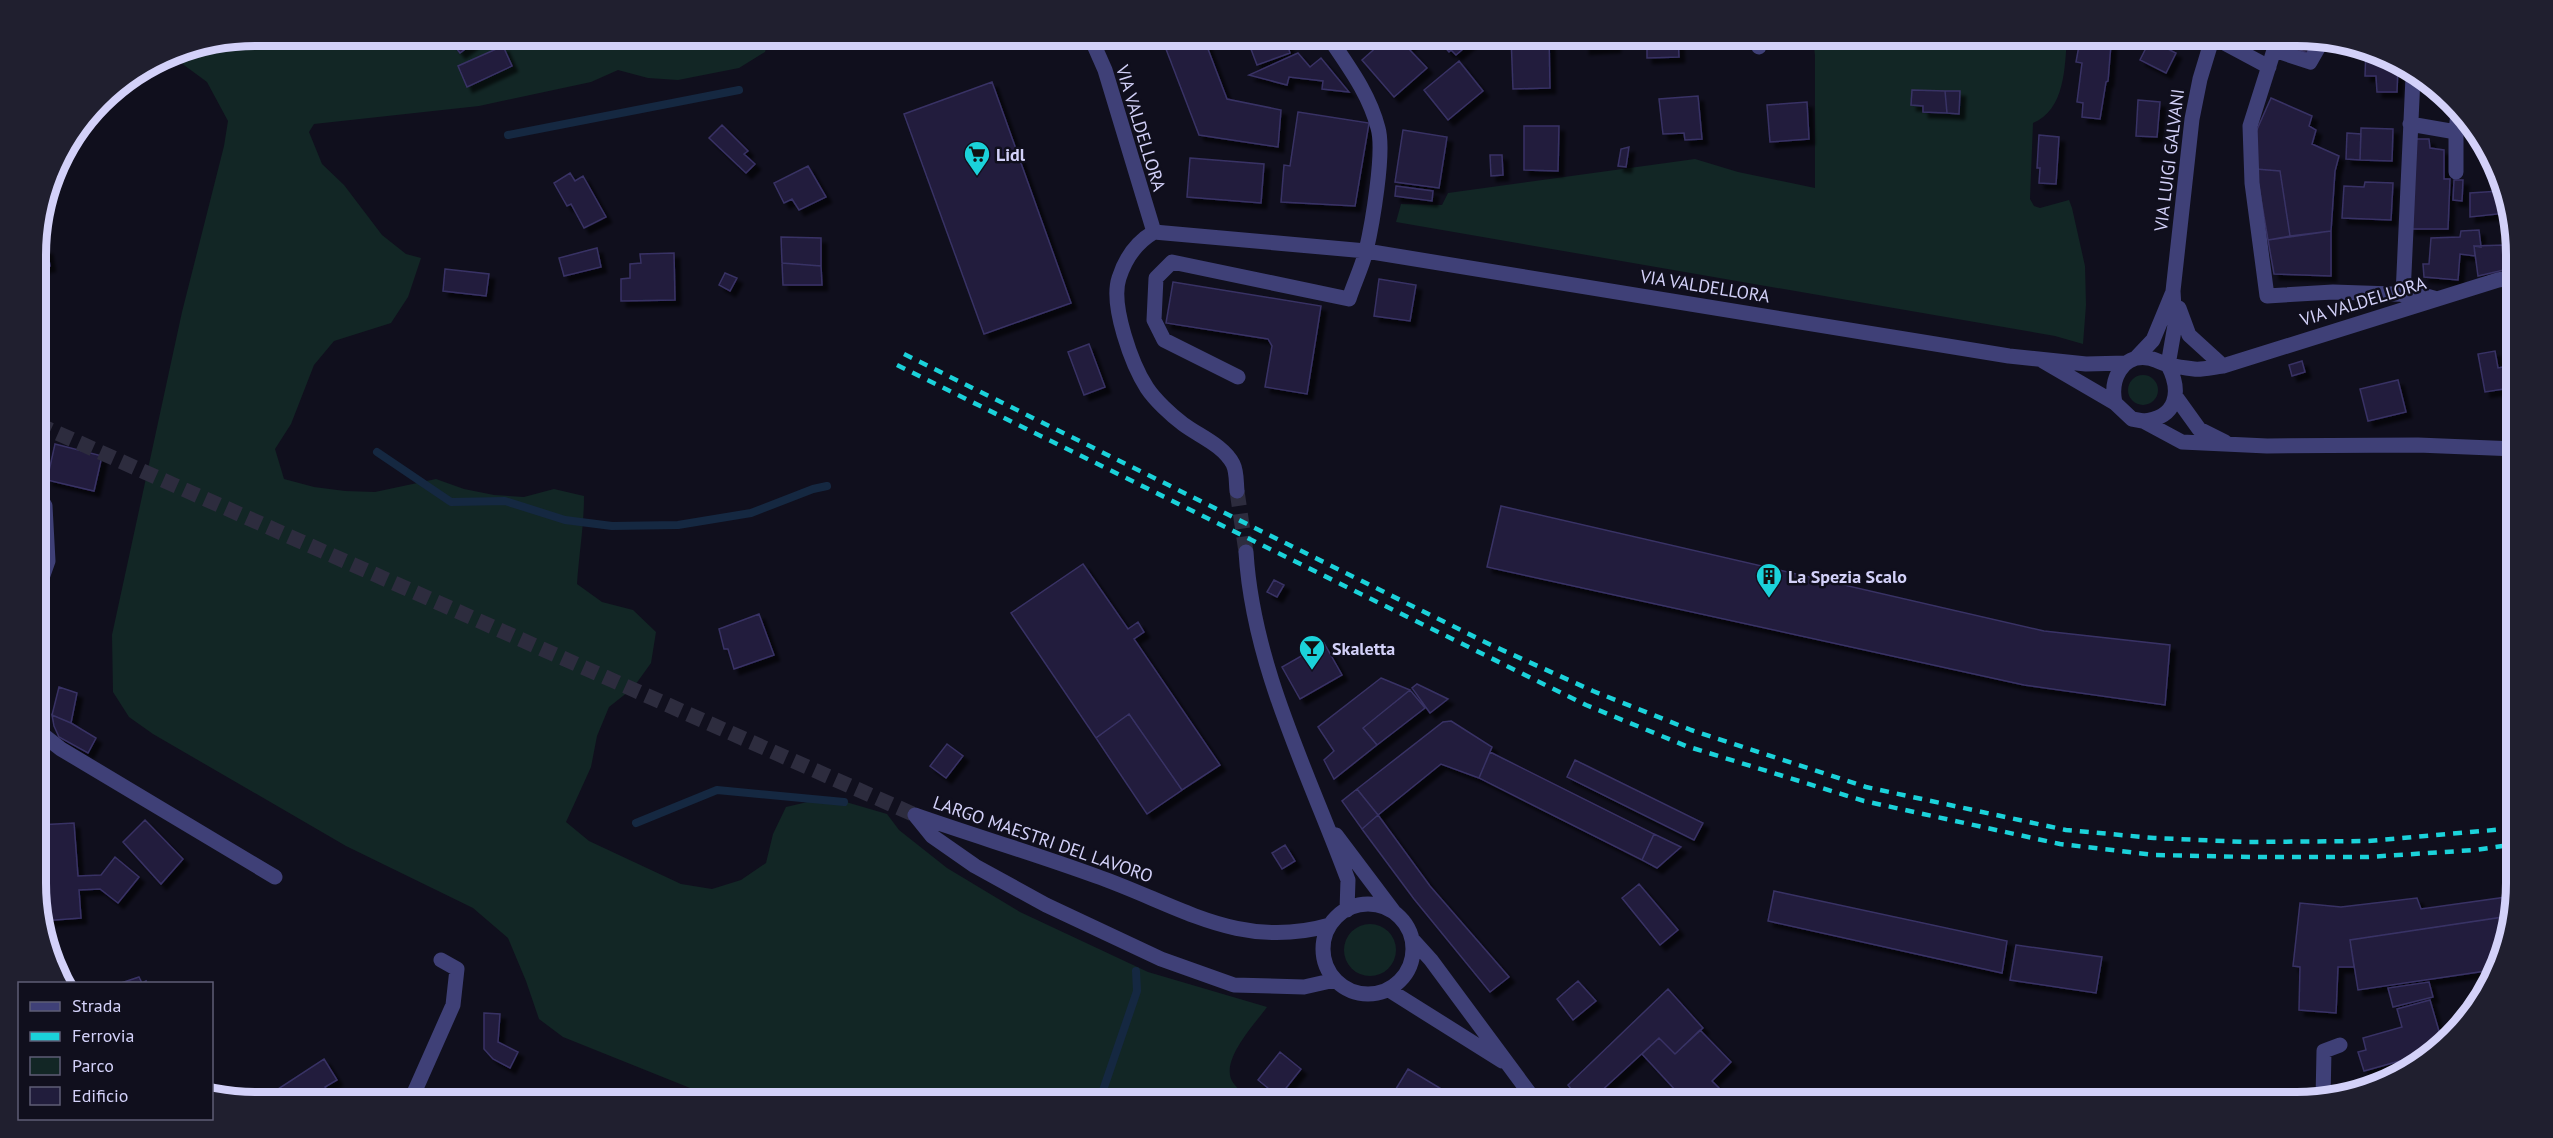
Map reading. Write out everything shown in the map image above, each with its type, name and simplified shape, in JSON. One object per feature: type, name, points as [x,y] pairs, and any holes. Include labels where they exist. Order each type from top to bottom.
[{"type":"street","name":"VIA VALDELLORA","points":[[1094,46],[1105,70],[1154,231],[1366,251],[2009,356],[2086,364],[2131,361],[2147,357],[2168,365],[2196,369],[2223,366],[2506,279]]},
{"type":"street","points":[[1238,377],[1164,340],[1154,320],[1156,278],[1172,262],[1349,299],[1366,251],[1380,159],[1379,130],[1369,100],[1355,74],[1335,46]]},
{"type":"street","name":"VIA LUIGI GALVANI","points":[[2168,365],[2175,324],[2173,291],[2192,118],[2210,46]]},
{"type":"street","points":[[2229,46],[2269,67]]},
{"type":"street","points":[[2318,48],[2310,62],[2274,50],[2250,126],[2252,183],[2268,296],[2333,292],[2423,295],[2437,299]]},
{"type":"street","points":[[2403,295],[2413,82]]},
{"type":"street","points":[[2456,172],[2457,121]]},
{"type":"street","points":[[2410,124],[2456,132]]},
{"type":"street","points":[[1154,231],[1144,238],[1131,253],[1118,280],[1120,321],[1126,345],[1147,389],[1181,422],[1230,459],[1236,474],[1237,491]]},
{"type":"street","points":[[2173,291],[2188,335],[2223,366]]},
{"type":"street","name":"VIA LUIGI GALVANI","points":[[2131,361],[2153,340],[2173,291]]},
{"type":"street","name":"VIA VALDELLORA","points":[[2038,358],[2115,403],[2132,419],[2143,421],[2182,442],[2230,445],[2418,445],[2506,449]]},
{"type":"street","points":[[2115,403],[2114,382],[2118,371],[2131,361]]},
{"type":"street","name":"VIA VALDELLORA","points":[[2168,365],[2176,386],[2176,397],[2199,429],[2230,445]]},
{"type":"street","points":[[2143,421],[2154,420],[2164,415],[2176,397]]},
{"type":"street","points":[[46,565],[47,534]]},
{"type":"street","points":[[1246,552],[1247,576],[1278,700],[1348,880],[1347,910],[1359,905],[1372,904],[1396,914]]},
{"type":"street","points":[[46,737],[275,877]]},
{"type":"street","name":"LARGO MAESTRI DEL LAVORO","points":[[1335,980],[1305,987],[1234,985],[1161,959],[1046,905],[975,866],[932,836],[915,815],[1097,876],[1217,925],[1264,934],[1304,933],[1330,926],[1347,910]]},
{"type":"street","points":[[1327,824],[1406,925],[1412,939],[1431,960],[1528,1091]]},
{"type":"street","points":[[1330,926],[1324,944],[1325,963],[1335,980],[1344,988],[1356,993],[1368,994],[1389,990],[1403,978],[1410,966],[1413,953],[1412,939]]},
{"type":"street","points":[[414,1092],[453,1005],[456,969],[441,960]]},
{"type":"street","points":[[1389,990],[1510,1066]]},
{"type":"street","points":[[2327,1089],[2324,1051],[2340,1045]]},
{"type":"green space","points":[[256,46],[767,46],[765,52],[739,68],[678,80],[648,78],[618,70],[591,82],[479,106],[314,124],[309,132],[322,164],[344,185],[382,235],[406,254],[421,258],[408,297],[391,323],[334,341],[314,365],[291,424],[275,449],[284,479],[314,487],[375,492],[436,479],[464,489],[494,495],[524,497],[554,489],[584,496],[577,584],[602,602],[633,610],[656,632],[651,663],[633,688],[609,707],[597,736],[591,767],[566,822],[589,841],[681,884],[712,889],[741,880],[766,863],[773,834],[786,807],[816,800],[846,802],[887,814],[899,830],[947,868],[1020,912],[1148,972],[1267,1007],[1240,1044],[1230,1066],[1230,1075],[1234,1084],[1242,1092],[700,1092],[563,1037],[539,1019],[508,938],[473,908],[346,846],[153,734],[129,717],[113,692],[112,635],[182,312],[224,146],[228,121],[207,82],[179,61],[228,48]]},
{"type":"green space","points":[[1814,46],[2066,46],[2064,74],[2057,98],[2044,117],[2033,123],[2030,199],[2034,206],[2040,208],[2069,200],[2072,208],[2085,266],[2086,305],[2083,344],[2055,336],[1396,222],[1401,204],[1442,205],[1448,193],[1695,159],[1738,172],[1815,188]]},
{"type":"green space","points":[[2143,375],[2149,376],[2157,384],[2157,396],[2149,404],[2143,405],[2137,404],[2129,396],[2128,390],[2129,384],[2137,376]]},
{"type":"green space","points":[[1365,924],[1375,924],[1385,928],[1392,935],[1396,950],[1392,965],[1385,972],[1375,976],[1365,976],[1355,972],[1348,965],[1344,955],[1344,945],[1348,935],[1355,928]]},
{"type":"building","points":[[455,46],[469,46],[460,53]]},
{"type":"building","points":[[503,46],[512,66],[467,87],[458,66]]},
{"type":"building","points":[[1165,46],[1207,46],[1227,99],[1281,110],[1278,147],[1199,135]]},
{"type":"building","points":[[1250,46],[1288,46],[1290,53],[1257,65]]},
{"type":"building","points":[[1378,46],[1408,46],[1427,68],[1394,97],[1362,60]]},
{"type":"building","points":[[1444,46],[1466,46],[1456,55],[1451,50],[1449,52]]},
{"type":"building","points":[[1511,46],[1549,46],[1550,88],[1513,89]]},
{"type":"building","points":[[1584,46],[1615,46],[1615,47],[1584,49]]},
{"type":"building","points":[[1647,46],[1678,46],[1679,57],[1647,58]]},
{"type":"building","points":[[2079,46],[2111,46],[2108,81],[2100,119],[2082,117],[2083,103],[2077,102],[2082,63],[2076,62]]},
{"type":"building","points":[[2147,46],[2162,46],[2176,53],[2166,73],[2140,60]]},
{"type":"building","points":[[2290,46],[2310,47],[2307,53]]},
{"type":"building","points":[[1298,53],[1310,67],[1321,58],[1349,92],[1322,89],[1323,81],[1289,77],[1287,85],[1249,75]]},
{"type":"building","points":[[2366,58],[2377,62],[2398,73],[2397,92],[2377,92],[2376,76],[2365,76]]},
{"type":"building","points":[[1459,61],[1483,91],[1448,120],[1424,90]]},
{"type":"building","name":"Lidl","points":[[992,82],[1071,303],[984,334],[904,114]]},
{"type":"building","points":[[1912,90],[1945,91],[1947,113],[1923,112],[1923,106],[1911,105]]},
{"type":"building","points":[[1945,91],[1960,91],[1959,114],[1947,113]]},
{"type":"building","points":[[1698,96],[1702,139],[1685,140],[1684,133],[1663,134],[1659,99]]},
{"type":"building","points":[[2271,98],[2312,116],[2309,126],[2316,130],[2312,144],[2339,156],[2335,171],[2331,231],[2290,236],[2280,171],[2256,169],[2255,134]]},
{"type":"building","points":[[2138,100],[2160,102],[2157,137],[2136,136]]},
{"type":"building","points":[[1807,102],[1809,139],[1770,142],[1767,105]]},
{"type":"building","points":[[1298,112],[1369,123],[1355,206],[1281,202],[1284,165],[1290,166]]},
{"type":"building","points":[[722,125],[748,151],[744,154],[755,164],[746,173],[709,138]]},
{"type":"building","points":[[1524,126],[1559,126],[1558,171],[1524,170]]},
{"type":"building","points":[[2361,128],[2393,129],[2392,161],[2360,160]]},
{"type":"building","points":[[1403,130],[1447,137],[1439,188],[1395,182]]},
{"type":"building","points":[[2347,133],[2361,134],[2360,160],[2346,159]]},
{"type":"building","points":[[2039,135],[2059,137],[2056,184],[2039,183],[2040,168],[2037,168]]},
{"type":"building","points":[[2413,139],[2429,139],[2430,148],[2444,150],[2444,179],[2450,179],[2448,229],[2410,229]]},
{"type":"building","points":[[1629,147],[1626,167],[1618,166],[1621,149]]},
{"type":"building","points":[[1490,155],[1502,155],[1503,175],[1491,176]]},
{"type":"building","points":[[1190,158],[1264,164],[1261,203],[1187,197]]},
{"type":"building","points":[[808,166],[826,197],[799,210],[792,199],[784,203],[774,183]]},
{"type":"building","points":[[2256,169],[2280,171],[2290,236],[2268,240]]},
{"type":"building","points":[[570,173],[575,181],[583,176],[606,217],[584,228],[571,204],[567,206],[554,183]]},
{"type":"building","points":[[2454,180],[2463,180],[2462,201],[2453,200]]},
{"type":"building","points":[[2365,182],[2393,183],[2391,220],[2342,218],[2344,186],[2364,187]]},
{"type":"building","points":[[1396,186],[1433,191],[1432,201],[1395,196]]},
{"type":"building","points":[[2496,191],[2502,213],[2470,217],[2470,193]]},
{"type":"building","points":[[2479,230],[2481,247],[2474,246],[2475,256],[2460,254],[2458,280],[2424,277],[2423,264],[2429,264],[2431,238],[2460,237],[2461,231]]},
{"type":"building","points":[[2331,231],[2331,276],[2274,274],[2268,240]]},
{"type":"building","points":[[781,237],[821,238],[821,266],[782,263]]},
{"type":"building","points":[[2505,245],[2506,269],[2478,276],[2474,246]]},
{"type":"building","points":[[597,248],[601,267],[564,276],[559,258]]},
{"type":"building","points":[[47,249],[50,266],[47,267]]},
{"type":"building","points":[[674,253],[675,300],[621,301],[621,279],[630,278],[630,264],[641,263],[640,254]]},
{"type":"building","points":[[782,263],[821,266],[822,285],[783,285]]},
{"type":"building","points":[[445,269],[489,274],[486,296],[443,291]]},
{"type":"building","points":[[725,273],[737,278],[730,291],[719,285]]},
{"type":"building","points":[[1379,279],[1416,285],[1410,321],[1374,316]]},
{"type":"building","points":[[1173,282],[1321,306],[1307,394],[1265,387],[1272,346],[1268,339],[1166,323]]},
{"type":"building","points":[[1089,344],[1105,387],[1084,395],[1068,352]]},
{"type":"building","points":[[2495,351],[2498,368],[2506,367],[2506,389],[2485,392],[2478,354]]},
{"type":"building","points":[[2302,361],[2305,372],[2292,376],[2289,365]]},
{"type":"building","points":[[2398,380],[2406,412],[2368,421],[2360,389]]},
{"type":"building","points":[[55,444],[102,456],[94,491],[47,480]]},
{"type":"building","name":"La Spezia Scalo","points":[[1501,506],[2044,631],[2170,645],[2165,705],[2024,685],[1487,567]]},
{"type":"building","points":[[1083,564],[1128,629],[1138,622],[1144,632],[1134,639],[1220,765],[1182,790],[1129,714],[1096,738],[1011,613]]},
{"type":"building","points":[[1274,580],[1284,585],[1277,597],[1267,592]]},
{"type":"building","points":[[759,614],[774,655],[734,669],[728,649],[724,649],[719,629]]},
{"type":"building","name":"Skaletta","points":[[1324,643],[1342,675],[1300,699],[1282,667]]},
{"type":"building","points":[[1381,678],[1410,690],[1363,728],[1377,745],[1334,779],[1324,760],[1334,751],[1318,727]]},
{"type":"building","points":[[1417,684],[1448,699],[1430,713],[1412,688]]},
{"type":"building","points":[[59,687],[77,693],[71,723],[52,715]]},
{"type":"building","points":[[1410,690],[1425,708],[1377,745],[1363,728]]},
{"type":"building","points":[[1129,714],[1182,790],[1147,814],[1096,738]]},
{"type":"building","points":[[52,715],[96,738],[88,753],[59,737]]},
{"type":"building","points":[[1451,721],[1492,747],[1479,778],[1441,764],[1378,815],[1357,789],[1443,722]]},
{"type":"building","points":[[947,744],[963,756],[946,778],[930,766]]},
{"type":"building","points":[[1490,752],[1654,834],[1642,860],[1479,778]]},
{"type":"building","points":[[1575,760],[1703,823],[1694,840],[1567,777]]},
{"type":"building","points":[[1357,789],[1378,815],[1362,829],[1342,801]]},
{"type":"building","points":[[1378,815],[1430,886],[1509,977],[1490,992],[1414,899],[1362,829]]},
{"type":"building","points":[[145,820],[183,859],[161,884],[123,842]]},
{"type":"building","points":[[74,823],[78,876],[101,875],[115,857],[139,877],[118,903],[100,889],[79,890],[81,918],[50,920],[46,882],[46,825]]},
{"type":"building","points":[[1654,834],[1681,847],[1657,868],[1642,860]]},
{"type":"building","points":[[1285,845],[1295,861],[1282,869],[1272,853]]},
{"type":"building","points":[[1639,884],[1678,930],[1660,945],[1622,898]]},
{"type":"building","points":[[1774,891],[2007,941],[2002,973],[1768,921]]},
{"type":"building","points":[[2505,897],[2503,917],[2350,940],[2354,967],[2338,967],[2336,1013],[2299,1010],[2300,967],[2293,966],[2300,903],[2341,907],[2417,898],[2421,909]]},
{"type":"building","points":[[2503,917],[2487,971],[2358,990],[2350,940]]},
{"type":"building","points":[[2016,945],[2102,957],[2096,993],[2010,980]]},
{"type":"building","points":[[139,977],[142,982],[124,982]]},
{"type":"building","points":[[1578,981],[1596,1001],[1573,1020],[1557,999]]},
{"type":"building","points":[[2429,982],[2433,997],[2393,1007],[2388,988]]},
{"type":"building","points":[[1668,989],[1703,1028],[1675,1054],[1659,1038],[1601,1091],[1573,1091],[1568,1085]]},
{"type":"building","points":[[2430,1000],[2440,1035],[2411,1058],[2364,1071],[2358,1052],[2366,1050],[2363,1038],[2402,1027],[2397,1009]]},
{"type":"building","points":[[484,1013],[500,1014],[498,1042],[518,1052],[510,1068],[493,1059],[484,1049]]},
{"type":"building","points":[[1700,1030],[1731,1062],[1712,1081],[1722,1091],[1676,1091],[1642,1054],[1659,1038],[1675,1054]]},
{"type":"building","points":[[1280,1052],[1301,1069],[1283,1092],[1272,1092],[1258,1080]]},
{"type":"building","points":[[324,1059],[337,1080],[325,1087],[328,1092],[275,1091]]},
{"type":"building","points":[[1408,1069],[1445,1091],[1394,1091]]},
{"type":"waterway","points":[[508,135],[739,90]]},
{"type":"waterway","points":[[377,452],[451,502],[505,501],[565,520],[612,526],[678,525],[751,513],[813,489],[827,486]]},
{"type":"waterway","points":[[636,823],[717,790],[844,802]]},
{"type":"waterway","points":[[1103,1092],[1137,991],[1136,971]]},
{"type":"tunnel","points":[[47,428],[915,815]]},
{"type":"tunnel","points":[[1237,491],[1246,552]]},
{"type":"railway","points":[[904,354],[1489,644],[1593,691],[1691,730],[1866,787],[2066,830],[2154,838],[2245,842],[2368,841],[2506,829]]},
{"type":"railway","points":[[897,365],[1586,705],[1686,746],[1864,801],[2060,844],[2155,855],[2368,857],[2475,850],[2506,846]]},
{"type":"place","name":"Lidl","points":[[977,177]]},
{"type":"place","name":"La Spezia Scalo","points":[[1769,599]]},
{"type":"place","name":"Skaletta","points":[[1312,671]]}]
